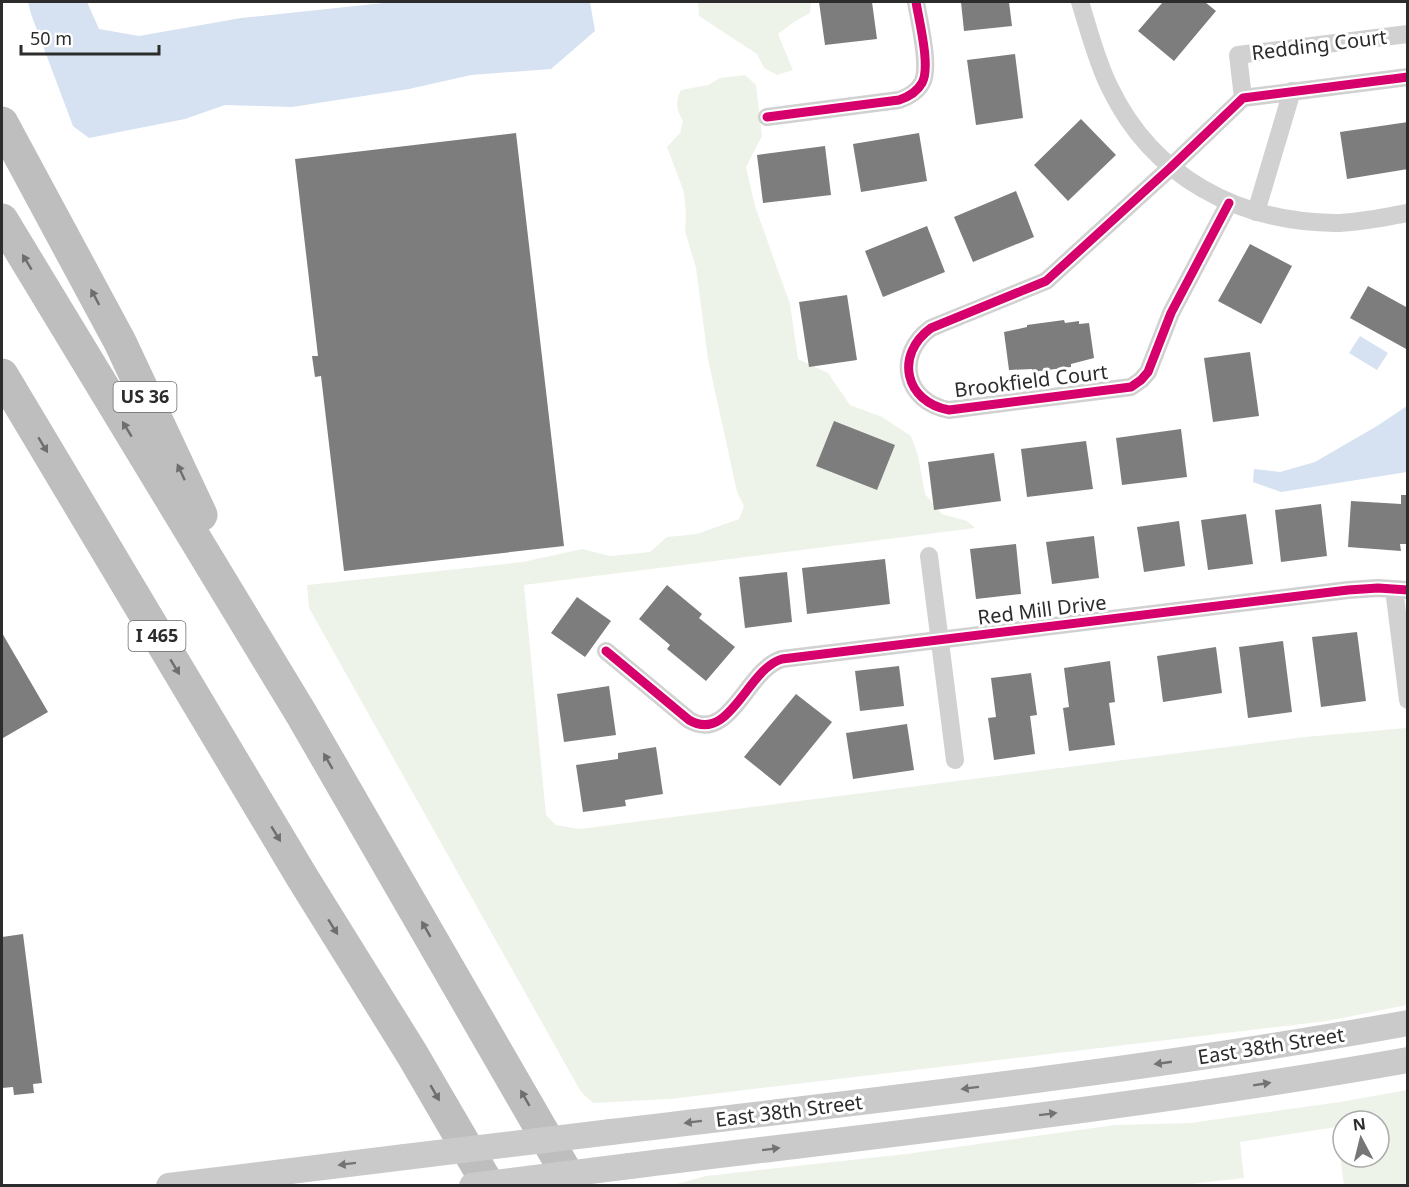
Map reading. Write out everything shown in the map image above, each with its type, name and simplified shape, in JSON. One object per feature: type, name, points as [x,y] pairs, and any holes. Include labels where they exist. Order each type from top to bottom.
[{"type":"highway","name":"US 36","points":[[2,123],[120,342],[277,677]]},
{"type":"highway","points":[[2,220],[314,736],[574,1185]]},
{"type":"highway","name":"I 465","points":[[5,383],[489,1185]]},
{"type":"main road","name":"East 38th Street","points":[[169,1185],[940,1092],[1296,1043],[1407,1023]]},
{"type":"main road","name":"East 38th Street","points":[[472,1185],[1110,1106],[1336,1073],[1407,1060]]},
{"type":"street","points":[[767,117],[899,100],[915,92],[922,84],[925,67],[916,2]]},
{"type":"street","points":[[1080,2],[1102,71],[1110,89],[1139,135],[1170,168],[1207,193],[1228,203],[1275,217],[1336,223],[1407,213]]},
{"type":"street","name":"Redding Court","points":[[1243,98],[1238,55],[1407,34]]},
{"type":"street","points":[[1170,168],[1243,98],[1407,77]]},
{"type":"street","points":[[1256,212],[1292,91]]},
{"type":"street","name":"Brookfield Court","points":[[1170,168],[1046,281],[931,328],[921,336],[913,347],[909,362],[910,380],[917,393],[926,402],[949,410],[1131,387],[1148,372],[1171,313],[1228,203]]},
{"type":"street","points":[[928,556],[955,760]]},
{"type":"street","name":"Red Mill Drive","points":[[606,651],[689,720],[698,724],[709,724],[722,720],[766,666],[775,661],[1348,590],[1401,590]]},
{"type":"street","points":[[1401,590],[1407,700]]},
{"type":"shaded area","points":[[698,2],[811,2],[810,13],[778,34],[793,70],[777,75],[764,68],[757,54],[699,16]]},
{"type":"shaded area","points":[[745,75],[756,85],[762,136],[746,167],[755,206],[790,304],[798,359],[828,373],[850,405],[882,417],[911,436],[918,456],[925,494],[942,514],[967,521],[975,528],[524,585],[546,815],[556,825],[579,829],[1305,737],[1406,728],[1407,1005],[1327,1021],[670,1099],[593,1103],[581,1092],[309,608],[307,585],[523,562],[582,549],[610,556],[650,552],[667,537],[697,534],[739,519],[744,506],[737,492],[708,359],[696,268],[685,231],[684,192],[667,147],[680,133],[683,121],[677,106],[681,90],[708,85],[720,78]]},
{"type":"shaded area","points":[[1407,1090],[1407,1185],[1344,1185],[1342,1169],[1391,1169],[1391,1109],[1331,1109],[1331,1128],[1240,1142],[1244,1178],[1183,1185],[673,1185],[706,1176],[906,1154],[1115,1125],[1190,1123]]},
{"type":"water","points":[[28,2],[87,2],[99,29],[139,36],[241,18],[393,2],[590,2],[595,31],[551,69],[471,75],[409,89],[292,107],[225,105],[185,119],[89,138],[73,126]]},
{"type":"water","points":[[1360,336],[1388,353],[1377,370],[1349,353]]},
{"type":"water","points":[[1407,406],[1407,472],[1281,492],[1253,482],[1254,469],[1280,472],[1315,462]]},
{"type":"building","points":[[819,2],[872,2],[877,39],[825,45]]},
{"type":"building","points":[[961,2],[1009,2],[1012,26],[964,31]]},
{"type":"building","points":[[1163,2],[1205,2],[1216,11],[1174,61],[1138,31]]},
{"type":"building","points":[[1015,54],[1023,118],[976,125],[967,60]]},
{"type":"building","points":[[1081,119],[1116,155],[1068,201],[1034,165]]},
{"type":"building","points":[[1408,122],[1408,169],[1347,179],[1340,132]]},
{"type":"building","points":[[516,133],[564,546],[344,571],[321,376],[315,377],[312,356],[318,356],[295,159]]},
{"type":"building","points":[[919,133],[927,181],[861,192],[853,144]]},
{"type":"building","points":[[825,146],[831,195],[763,203],[757,155]]},
{"type":"building","points":[[1016,191],[1034,237],[973,262],[954,217]]},
{"type":"building","points":[[927,226],[945,272],[883,297],[865,251]]},
{"type":"building","points":[[1250,244],[1292,266],[1261,324],[1218,301]]},
{"type":"building","points":[[1368,286],[1408,308],[1408,350],[1350,318]]},
{"type":"building","points":[[847,295],[857,360],[809,367],[799,302]]},
{"type":"building","points":[[1064,320],[1065,323],[1079,321],[1079,324],[1089,323],[1094,358],[1071,364],[1071,367],[1032,372],[1032,369],[1009,370],[1004,332],[1027,327],[1027,325]]},
{"type":"building","points":[[1250,352],[1259,416],[1213,422],[1204,358]]},
{"type":"building","points":[[834,421],[895,445],[877,490],[816,466]]},
{"type":"building","points":[[1181,429],[1187,477],[1122,485],[1116,438]]},
{"type":"building","points":[[1086,441],[1093,489],[1027,497],[1021,449]]},
{"type":"building","points":[[994,453],[1001,501],[934,510],[928,462]]},
{"type":"building","points":[[1401,495],[1408,495],[1408,544],[1400,544],[1401,551],[1348,547],[1351,501],[1401,504]]},
{"type":"building","points":[[1321,504],[1327,556],[1281,562],[1275,510]]},
{"type":"building","points":[[1246,514],[1253,564],[1208,570],[1201,520]]},
{"type":"building","points":[[1179,521],[1185,566],[1144,572],[1137,527]]},
{"type":"building","points":[[1094,536],[1099,578],[1052,584],[1046,542]]},
{"type":"building","points":[[1016,544],[1021,594],[976,599],[970,549]]},
{"type":"building","points":[[885,559],[890,604],[807,614],[802,568]]},
{"type":"building","points":[[787,572],[792,622],[745,628],[739,577]]},
{"type":"building","points":[[667,585],[702,614],[699,618],[735,647],[706,681],[667,649],[670,645],[639,619]]},
{"type":"building","points":[[577,597],[611,621],[585,657],[551,633]]},
{"type":"building","points":[[1357,632],[1366,701],[1321,707],[1312,637]]},
{"type":"building","points":[[2,633],[48,712],[3,738],[2,735]]},
{"type":"building","points":[[1283,641],[1292,712],[1248,718],[1239,647]]},
{"type":"building","points":[[1216,647],[1222,693],[1163,702],[1157,656]]},
{"type":"building","points":[[1110,661],[1115,702],[1109,703],[1115,745],[1069,751],[1063,708],[1069,707],[1064,668]]},
{"type":"building","points":[[899,666],[904,706],[860,711],[855,671]]},
{"type":"building","points":[[1031,673],[1037,715],[1030,716],[1035,754],[994,760],[988,718],[996,717],[991,678]]},
{"type":"building","points":[[609,686],[616,735],[564,742],[557,694]]},
{"type":"building","points":[[796,694],[832,722],[780,786],[744,757]]},
{"type":"building","points":[[907,724],[914,770],[853,779],[846,733]]},
{"type":"building","points":[[656,747],[663,794],[625,800],[626,806],[583,812],[576,765],[618,759],[618,753]]},
{"type":"building","points":[[23,934],[42,1083],[33,1084],[34,1093],[14,1095],[13,1087],[2,1088],[2,937]]},
{"type":"cycle path","points":[[767,117],[899,100],[915,92],[922,83],[925,66],[924,44],[916,2]]},
{"type":"cycle path","points":[[1229,203],[1171,313],[1148,372],[1131,387],[949,410],[922,398],[914,388],[909,364],[912,351],[919,339],[931,328],[1046,281],[1243,98],[1408,77]]},
{"type":"cycle path","points":[[606,651],[689,720],[703,725],[716,722],[727,714],[758,676],[770,665],[782,659],[1348,590],[1378,588],[1408,590]]}]
